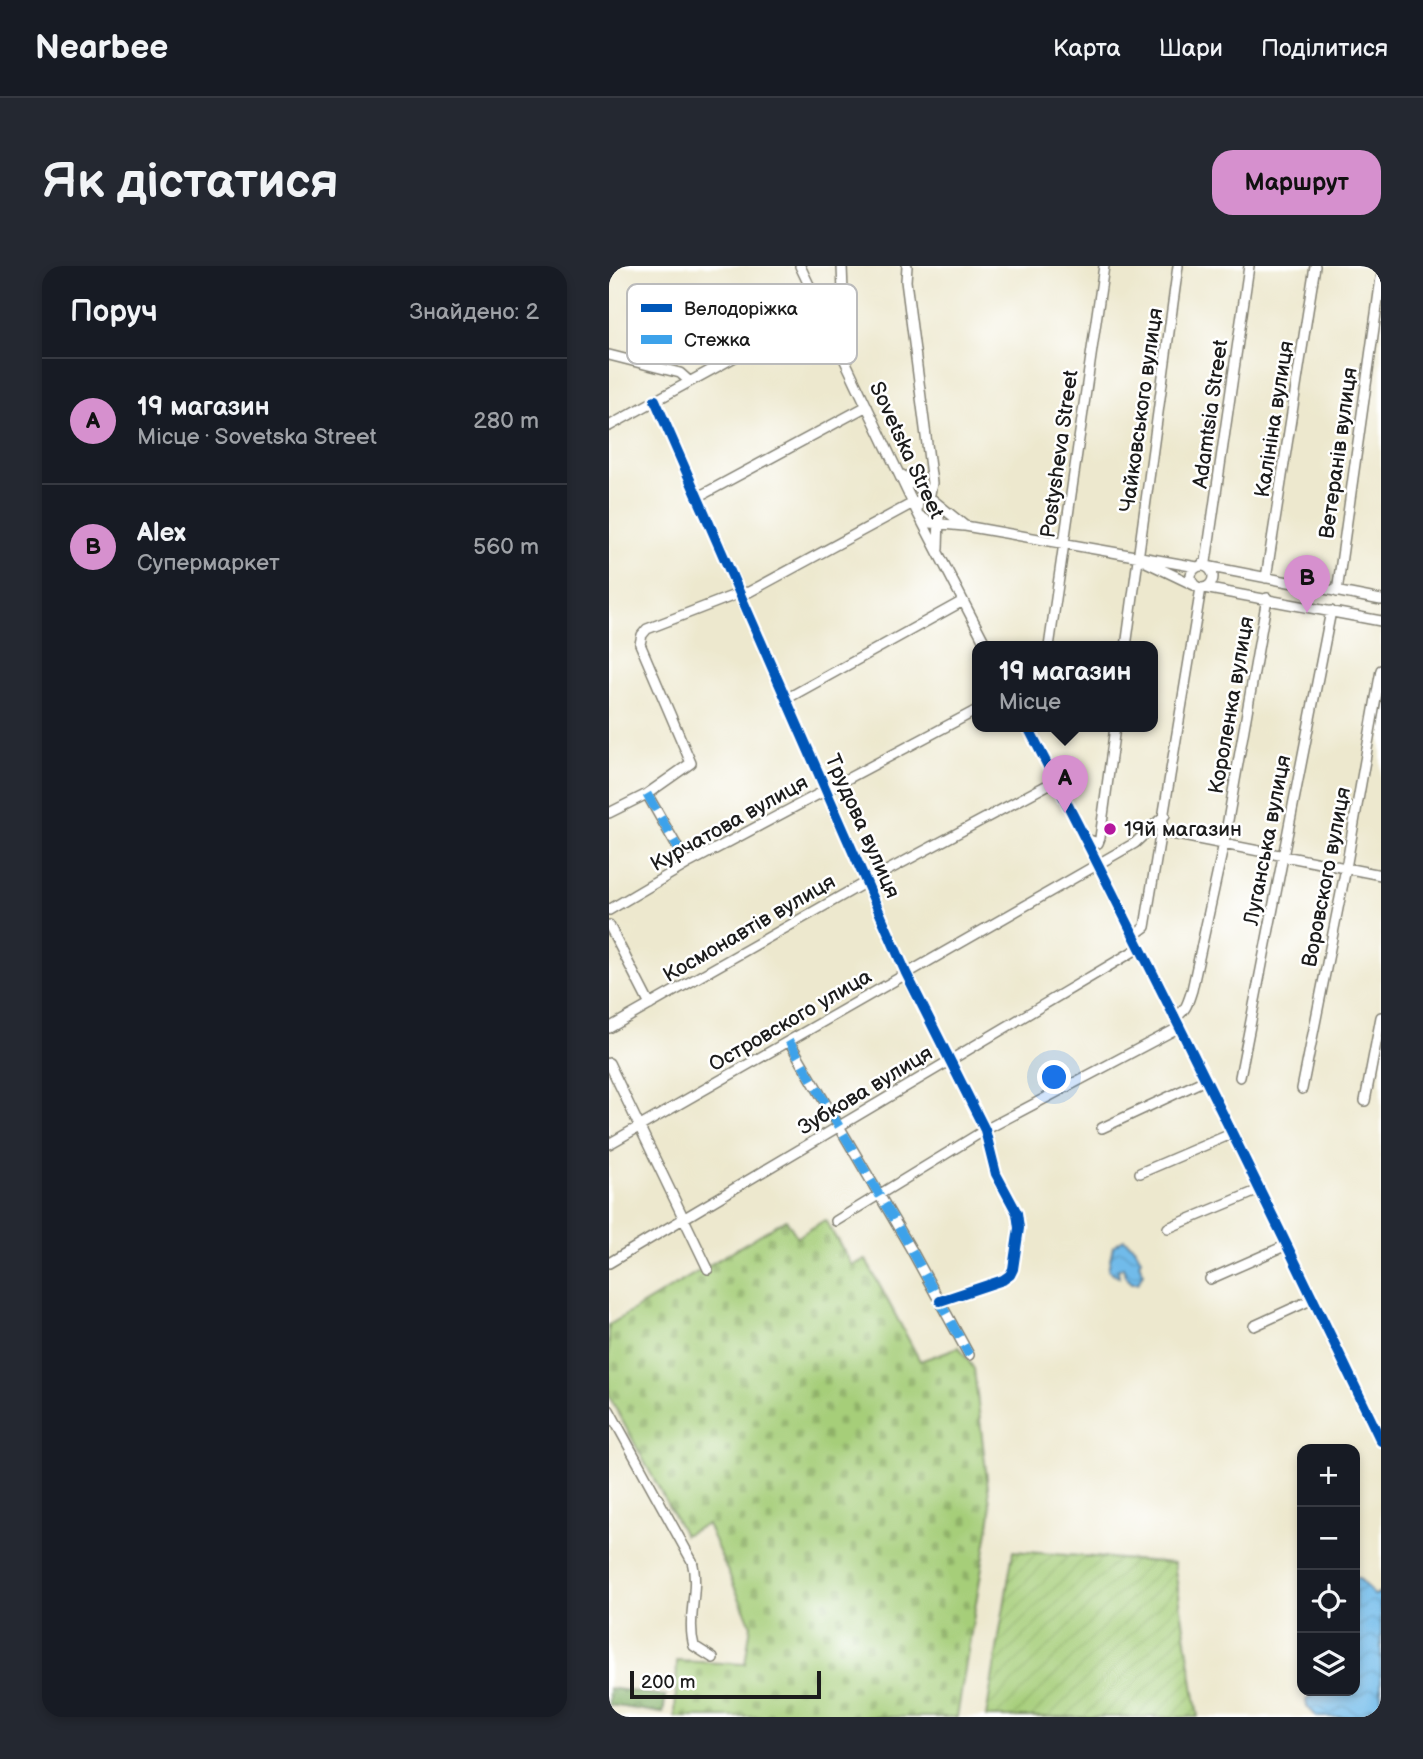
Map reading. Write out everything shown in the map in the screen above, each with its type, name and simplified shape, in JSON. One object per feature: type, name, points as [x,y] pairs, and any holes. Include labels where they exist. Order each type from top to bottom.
[{"type":"street","name":"Sovetska Street","points":[[800,266],[809,284]]},
{"type":"street","points":[[842,266],[844,284]]},
{"type":"street","points":[[609,813],[647,794],[691,763],[640,644],[647,629],[740,593],[749,592],[915,508],[918,502],[928,497],[932,483],[931,466],[906,281],[907,266]]},
{"type":"street","name":"Postysheva Street","points":[[1050,641],[1104,266]]},
{"type":"street","name":"Чайковського вулиця","points":[[1127,641],[1178,266]]},
{"type":"street","name":"Adamtsia Street","points":[[1201,566],[1206,562],[1249,266]]},
{"type":"street","name":"Калініна вулиця","points":[[1266,578],[1315,266]]},
{"type":"street","name":"Ветеранів вулиця","points":[[1337,592],[1381,278]]},
{"type":"street","points":[[609,355],[627,360]]},
{"type":"street","points":[[644,364],[680,373],[689,381]]},
{"type":"street","points":[[609,426],[721,364]]},
{"type":"street","name":"Sovetska Street","points":[[847,364],[915,508],[984,641]]},
{"type":"street","name":"Трудова вулиця","points":[[655,400],[906,973],[985,1130],[996,1174],[1017,1213],[1019,1228],[1010,1275],[1003,1280],[940,1301]]},
{"type":"street","points":[[698,497],[867,406]]},
{"type":"street","points":[[898,471],[965,526]]},
{"type":"street","points":[[936,504],[939,554]]},
{"type":"street","points":[[915,508],[925,520],[938,524],[965,526],[1138,558],[1201,566],[1381,600]]},
{"type":"street","points":[[1138,558],[1200,587],[1381,621]]},
{"type":"street","points":[[1200,587],[1210,584],[1213,578],[1211,571],[1201,566]]},
{"type":"street","points":[[1133,936],[1145,927],[1200,587],[1191,575],[1201,566]]},
{"type":"street","name":"Короленка вулиця","points":[[1174,1017],[1187,1007],[1192,990],[1224,844],[1267,598]]},
{"type":"street","points":[[786,699],[964,601]]},
{"type":"street","name":"Луганська вулиця","points":[[1240,1077],[1331,611]]},
{"type":"street","name":"Воровского вулиця","points":[[1302,1090],[1346,869],[1381,670]]},
{"type":"street","name":"Курчатова вулиця","points":[[609,910],[687,864],[972,713]]},
{"type":"street","points":[[1031,732],[1287,1245],[1381,1441]]},
{"type":"street","points":[[1098,843],[1114,732]]},
{"type":"street","name":"Космонавтів вулиця","points":[[609,1028],[866,882],[1055,780]]},
{"type":"street","points":[[647,794],[687,864]]},
{"type":"street","name":"Островского улица","points":[[609,1144],[1122,851],[1146,834],[1165,815]]},
{"type":"street","points":[[1162,832],[1381,875]]},
{"type":"street","points":[[1086,839],[1098,843],[1109,852],[1122,851]]},
{"type":"street","points":[[1075,877],[1088,863],[1086,839]]},
{"type":"street","points":[[609,925],[650,1005]]},
{"type":"street","name":"Зубкова вулиця","points":[[609,1263],[1139,948]]},
{"type":"street","points":[[1365,1101],[1381,1017]]},
{"type":"street","points":[[836,1221],[985,1130],[1178,1028]]},
{"type":"street","points":[[789,1041],[880,1195],[969,1355]]},
{"type":"street","points":[[609,1063],[708,1269]]},
{"type":"street","points":[[1102,1128],[1205,1080]]},
{"type":"street","points":[[1140,1173],[1231,1133]]},
{"type":"street","points":[[1168,1228],[1259,1190]]},
{"type":"street","points":[[1210,1279],[1287,1245]]},
{"type":"street","points":[[1255,1326],[1313,1299]]},
{"type":"street","points":[[609,1410],[692,1561],[695,1587],[690,1633],[694,1646],[713,1658]]},
{"type":"green space","points":[[786,1219],[797,1237],[825,1220],[852,1265],[866,1260],[920,1361],[959,1347],[974,1369],[991,1513],[957,1717],[675,1717],[677,1661],[745,1664],[751,1625],[707,1524],[684,1535],[609,1396],[609,1325]]},
{"type":"green space","points":[[1013,1551],[1174,1563],[1198,1717],[986,1717]]},
{"type":"green space","points":[[609,1688],[666,1696],[663,1713],[609,1705]]},
{"type":"water","points":[[1124,1239],[1135,1248],[1141,1259],[1139,1263],[1143,1273],[1138,1283],[1132,1283],[1125,1276],[1123,1267],[1118,1270],[1119,1277],[1108,1270],[1113,1246]]},
{"type":"water","points":[[1360,1579],[1374,1595],[1381,1593],[1381,1712],[1378,1708],[1370,1709],[1366,1717],[1317,1717],[1307,1706],[1306,1700],[1311,1696],[1360,1696]]},
{"type":"marked path","points":[[647,794],[687,864]]},
{"type":"marked path","points":[[789,1041],[911,1249],[969,1355]]},
{"type":"cycle path","points":[[655,400],[906,973],[985,1130],[996,1174],[1017,1213],[1019,1228],[1010,1275],[1003,1280],[940,1301]]},
{"type":"cycle path","points":[[1031,732],[1295,1261],[1381,1441]]},
{"type":"place","name":"Alex","points":[[1307,613]]},
{"type":"place","name":"19 магазин","points":[[1065,813]]},
{"type":"place","name":"19й магазин","points":[[1110,829]]}]
